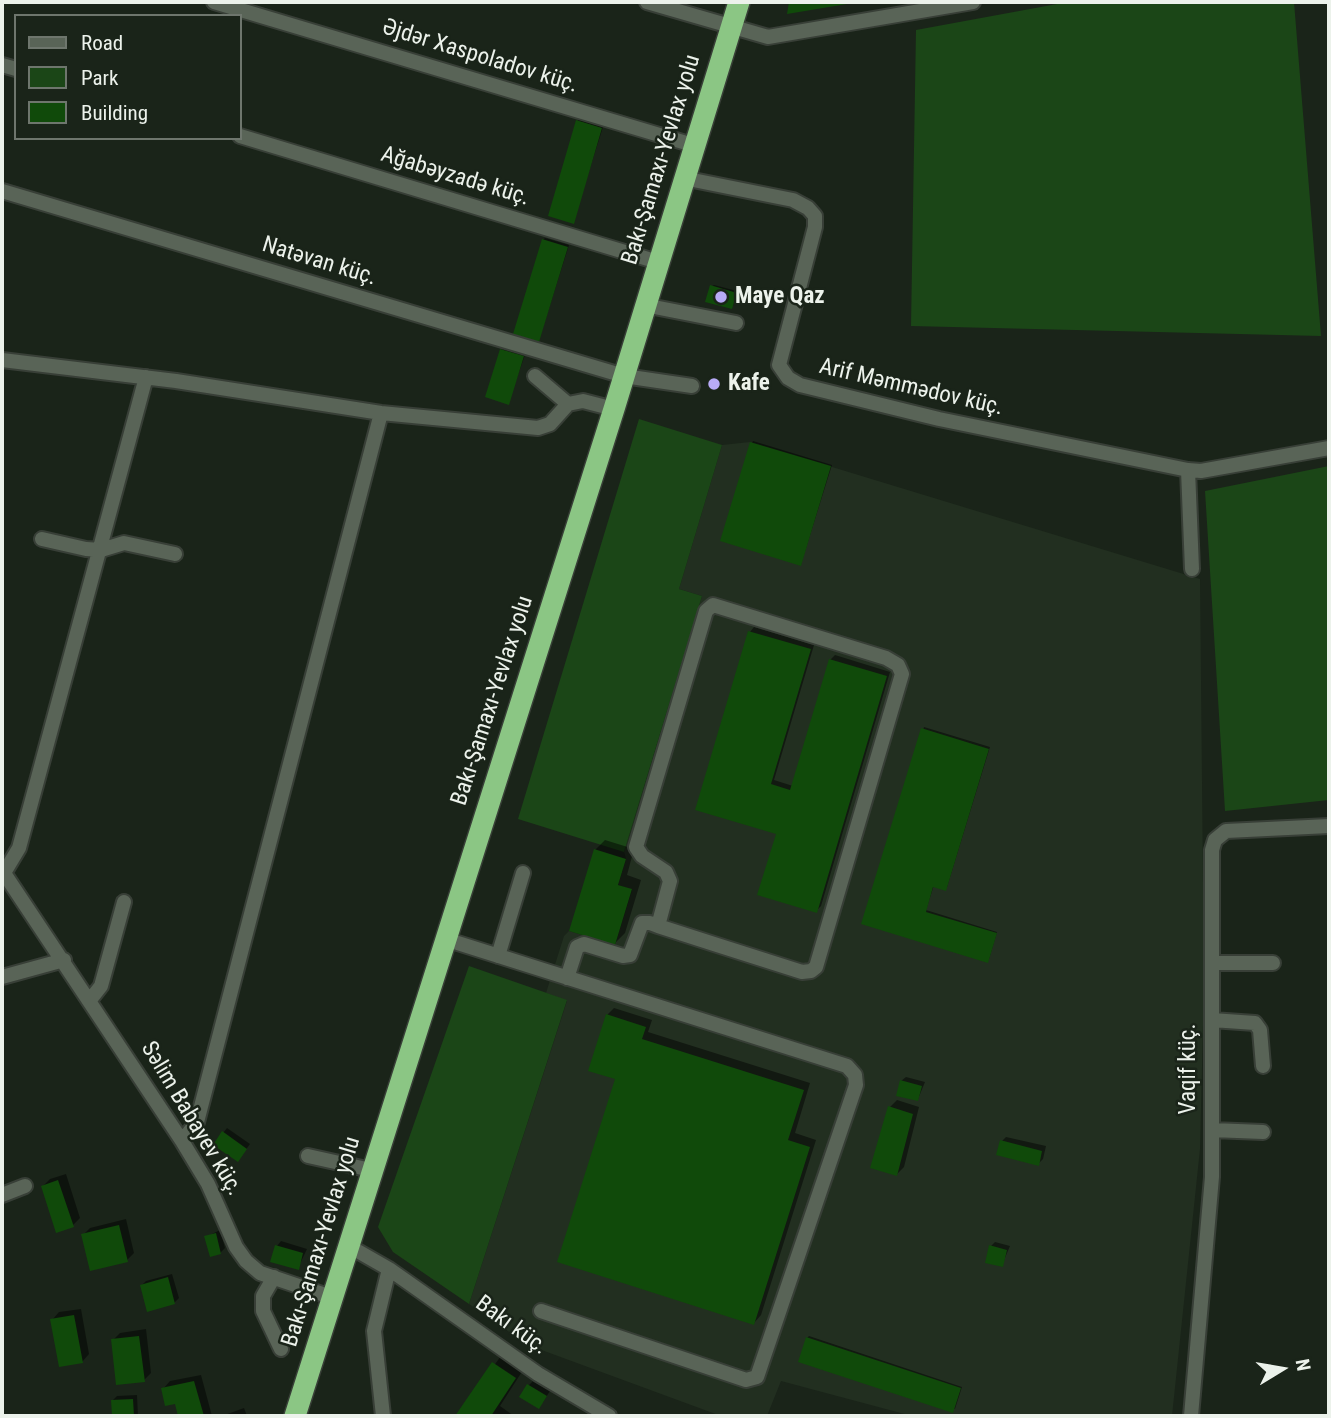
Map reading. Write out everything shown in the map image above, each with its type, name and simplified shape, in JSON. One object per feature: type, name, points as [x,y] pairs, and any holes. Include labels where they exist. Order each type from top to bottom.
[{"type":"highway","name":"Bakı-Şamaxı-Yevlax yolu","points":[[295,1416],[614,409],[739,2]]},
{"type":"street","name":"Əjdər Xaspoladov küç.","points":[[214,2],[693,145]]},
{"type":"street","points":[[647,2],[768,37],[968,2]]},
{"type":"street","name":"Ağabəyzadə küç.","points":[[242,137],[657,262]]},
{"type":"street","name":"Arif Məmmədov küç.","points":[[683,178],[793,200],[808,208],[815,216],[815,227],[779,365],[781,371],[793,382],[939,419],[1188,470],[1201,471],[1329,448]]},
{"type":"street","name":"Natəvan küç.","points":[[2,191],[624,376],[692,386]]},
{"type":"street","points":[[644,305],[736,323]]},
{"type":"street","points":[[2,360],[146,377],[381,413],[538,428],[550,424],[568,404],[583,401],[614,409]]},
{"type":"street","points":[[535,376],[568,404]]},
{"type":"street","points":[[3,871],[19,848],[102,550],[146,377]]},
{"type":"street","points":[[182,1141],[197,1122],[381,413]]},
{"type":"street","points":[[1188,470],[1192,569]]},
{"type":"street","points":[[42,539],[102,550],[124,543],[175,554]]},
{"type":"street","points":[[567,978],[577,947],[584,944],[622,956],[630,955],[642,923],[802,972],[816,967],[902,674],[898,665],[886,658],[713,605],[706,611],[636,847],[642,856],[666,872],[670,881],[658,926]]},
{"type":"street","name":"Vaqif küç.","points":[[1191,1416],[1212,1177],[1215,840],[1226,831],[1239,828],[1329,826]]},
{"type":"street","name":"Səlim Babayev küç.","points":[[3,871],[182,1141],[208,1184],[236,1247],[260,1273],[331,1297]]},
{"type":"street","points":[[498,956],[523,873]]},
{"type":"street","points":[[90,1000],[101,986],[124,902]]},
{"type":"street","points":[[445,939],[847,1066],[855,1074],[856,1086],[757,1377],[746,1380],[541,1311]]},
{"type":"street","points":[[2,977],[64,960]]},
{"type":"street","points":[[1212,963],[1273,963]]},
{"type":"street","points":[[1212,1020],[1255,1023],[1260,1030],[1263,1066]]},
{"type":"street","points":[[1212,1130],[1263,1132]]},
{"type":"street","points":[[308,1156],[371,1170]]},
{"type":"street","points":[[2,1195],[25,1186]]},
{"type":"street","name":"Bakı küç.","points":[[347,1245],[389,1269],[538,1374],[609,1416]]},
{"type":"street","points":[[383,1416],[374,1331],[389,1269]]},
{"type":"street","points":[[274,1277],[263,1296],[262,1311],[281,1349]]},
{"type":"shaded area","points":[[750,442],[1200,579],[1204,984],[1200,1149],[1172,1416],[912,1416],[781,1381],[767,1416],[721,1416],[528,1345],[469,1304],[567,1001],[546,993],[564,936],[569,931],[615,945],[632,890],[618,885],[626,859],[624,852],[702,596],[679,589],[722,445]]},
{"type":"green space","points":[[1068,2],[1294,2],[1321,336],[911,326],[916,30]]},
{"type":"green space","points":[[639,419],[722,445],[679,589],[702,596],[624,852],[518,819]]},
{"type":"green space","points":[[1329,466],[1329,800],[1225,811],[1205,491]]},
{"type":"green space","points":[[469,966],[567,1000],[469,1304],[393,1252],[378,1227]]},
{"type":"building","points":[[789,2],[852,2],[853,3],[787,14]]},
{"type":"building","points":[[576,120],[602,128],[574,224],[548,216]]},
{"type":"building","points":[[542,239],[568,247],[539,342],[513,334]]},
{"type":"building","name":"Maye Qaz","points":[[710,285],[737,293],[732,309],[705,302]]},
{"type":"building","points":[[500,349],[524,356],[509,405],[485,397]]},
{"type":"building","points":[[750,442],[831,466],[801,566],[720,541]]},
{"type":"building","points":[[748,631],[811,649],[771,784],[790,790],[829,659],[887,676],[817,913],[757,895],[776,834],[695,810]]},
{"type":"building","points":[[921,728],[989,749],[946,891],[933,887],[926,912],[997,933],[988,963],[861,924]]},
{"type":"building","points":[[594,849],[626,859],[618,885],[632,889],[615,945],[569,931]]},
{"type":"building","points":[[606,1014],[646,1027],[642,1039],[804,1090],[788,1140],[810,1147],[754,1325],[557,1262],[615,1079],[588,1071]]},
{"type":"building","points":[[900,1080],[922,1086],[918,1101],[896,1096]]},
{"type":"building","points":[[888,1106],[913,1114],[897,1176],[870,1168]]},
{"type":"building","points":[[222,1131],[247,1149],[238,1162],[213,1145]]},
{"type":"building","points":[[1000,1140],[1042,1151],[1039,1166],[996,1155]]},
{"type":"building","points":[[58,1180],[74,1227],[56,1233],[41,1186]]},
{"type":"building","points":[[119,1225],[128,1262],[90,1271],[81,1234]]},
{"type":"building","points":[[216,1233],[221,1254],[210,1257],[204,1236]]},
{"type":"building","points":[[275,1245],[303,1253],[299,1270],[270,1262]]},
{"type":"building","points":[[989,1245],[1007,1250],[1003,1267],[985,1263]]},
{"type":"building","points":[[168,1277],[175,1304],[147,1312],[140,1285]]},
{"type":"building","points":[[74,1315],[83,1363],[59,1367],[50,1319]]},
{"type":"building","points":[[139,1336],[145,1382],[116,1385],[111,1339]]},
{"type":"building","points":[[806,1337],[961,1388],[953,1413],[798,1362]]},
{"type":"building","points":[[492,1362],[516,1378],[491,1416],[455,1416]]},
{"type":"building","points":[[194,1381],[204,1416],[178,1416],[175,1404],[165,1406],[161,1388]]},
{"type":"building","points":[[527,1384],[547,1396],[539,1409],[519,1397]]},
{"type":"building","points":[[133,1399],[134,1416],[112,1416],[111,1400]]},
{"type":"place","name":"Maye Qaz","points":[[721,297]]},
{"type":"place","name":"Kafe","points":[[714,384]]}]
